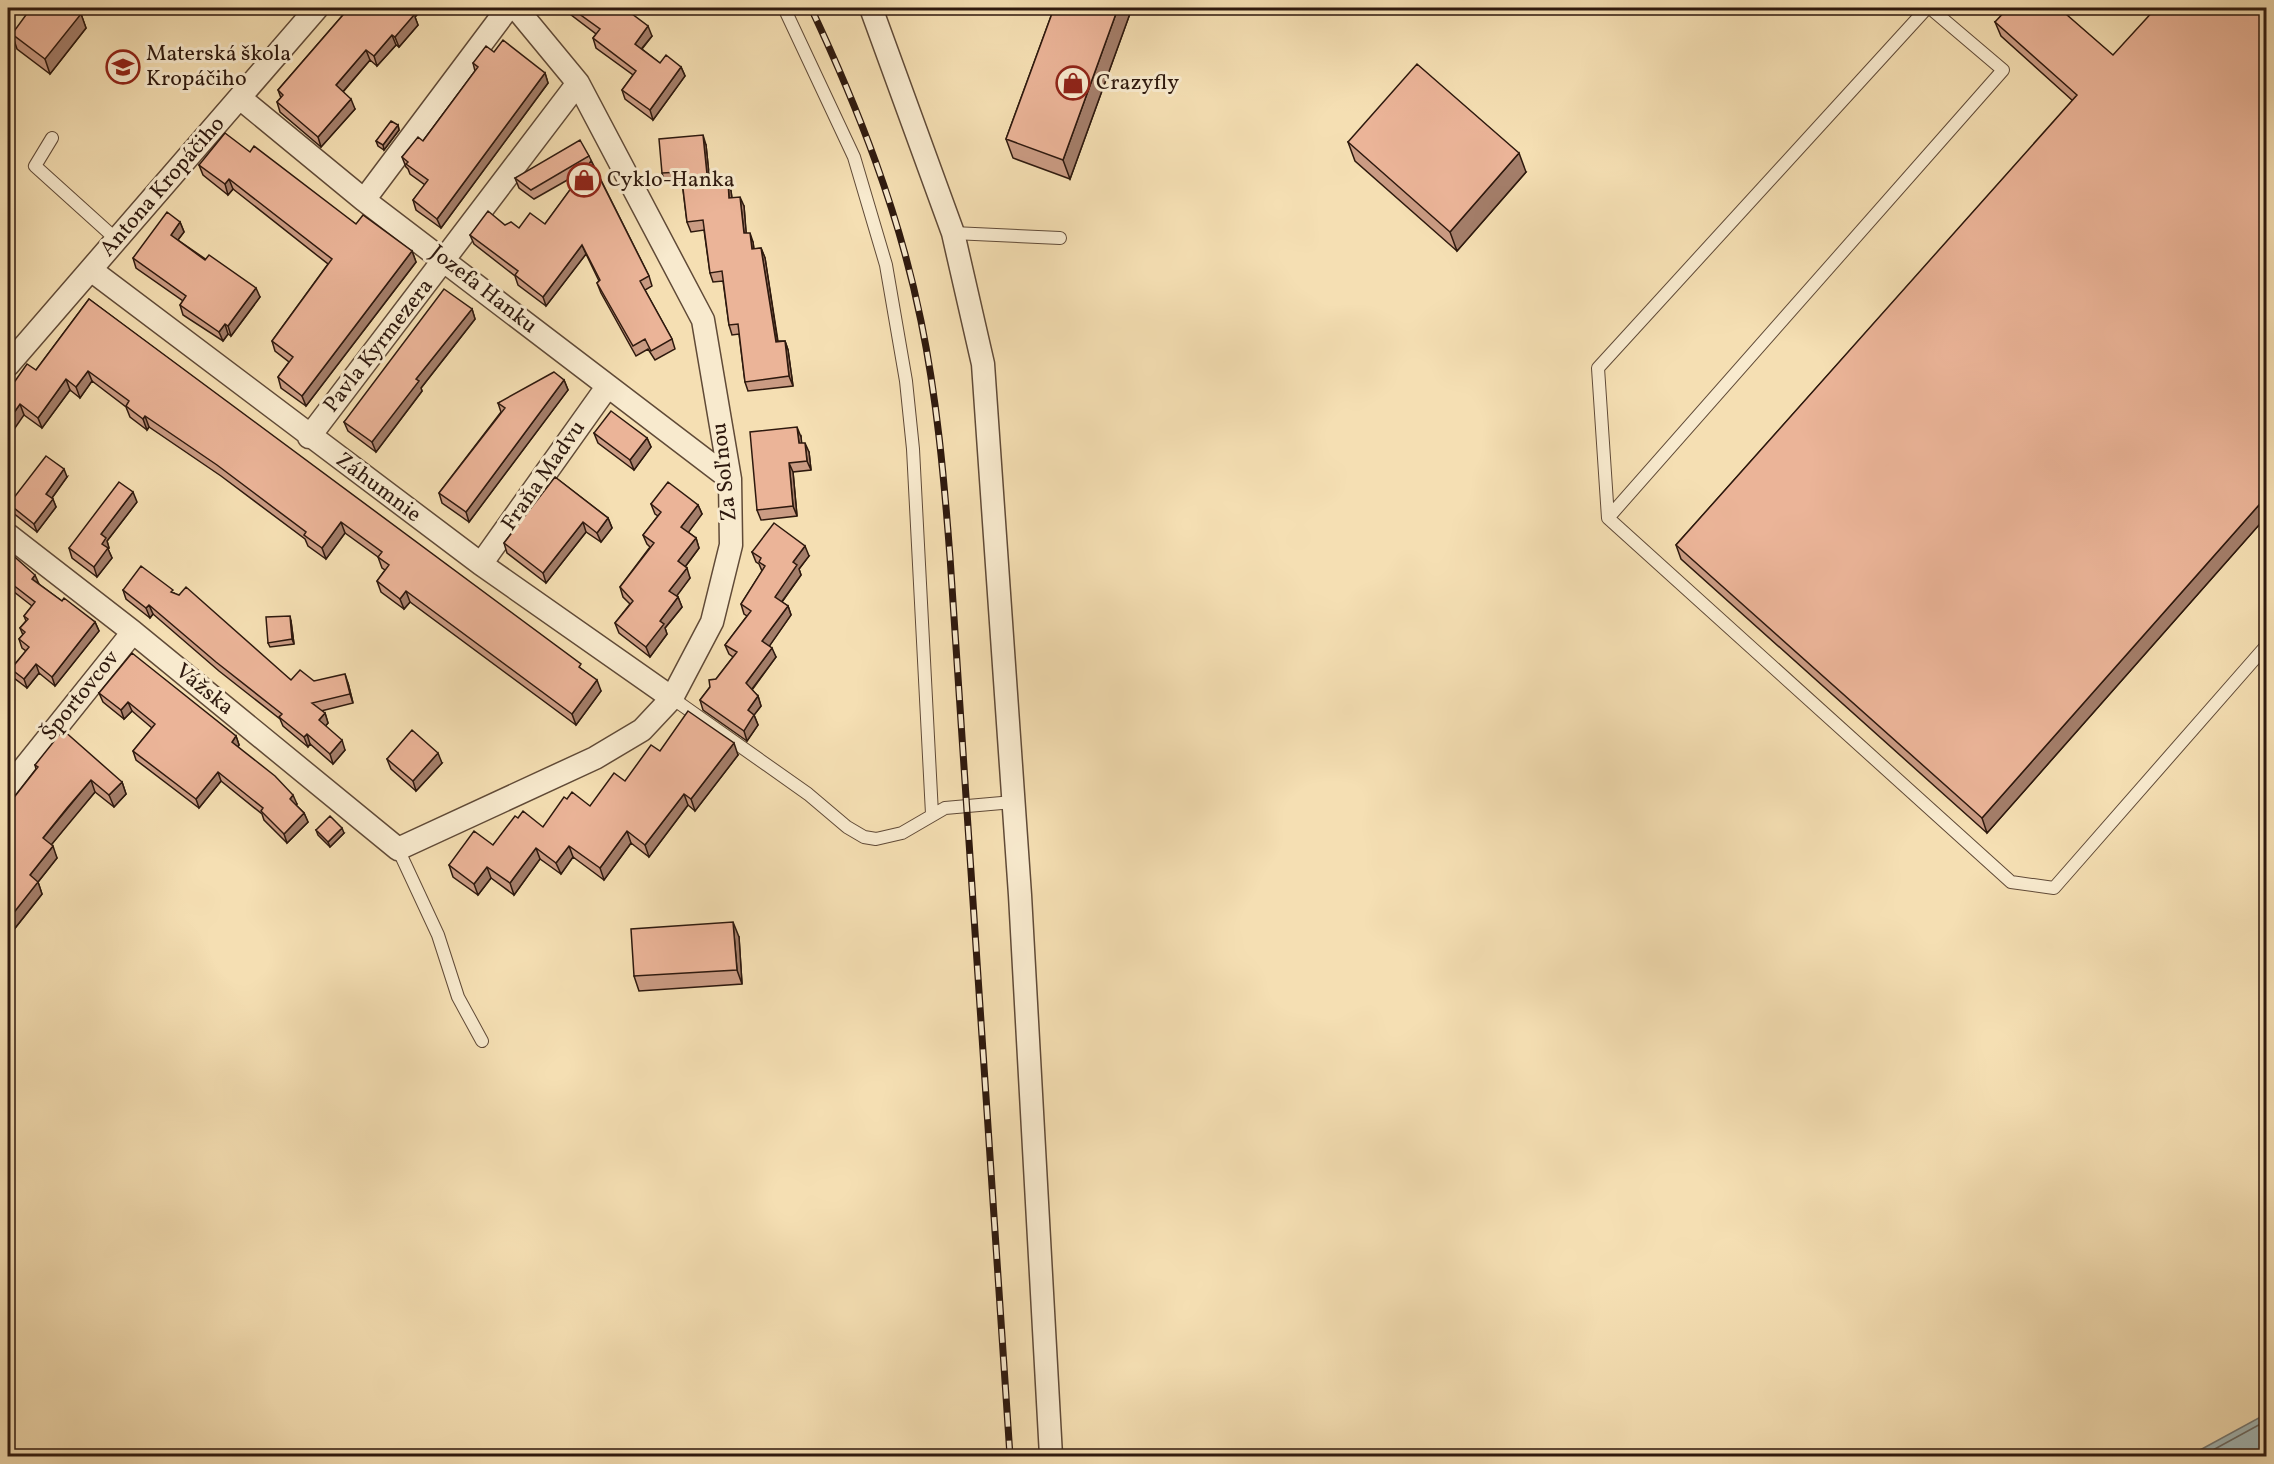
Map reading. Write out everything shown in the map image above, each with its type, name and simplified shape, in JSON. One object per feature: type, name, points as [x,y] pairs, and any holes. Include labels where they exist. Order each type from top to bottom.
[{"type":"street","name":"Antona Kropáčiho","points":[[8,366],[317,8]]},
{"type":"street","points":[[364,200],[508,8]]},
{"type":"street","name":"Za Soľnou","points":[[398,849],[595,758],[642,730],[672,698],[712,622],[731,545],[730,479],[703,320],[578,83],[516,8]]},
{"type":"street","points":[[871,8],[953,233],[983,364],[1020,895],[1051,1456]]},
{"type":"street","name":"Pavla Kyrmezera","points":[[309,437],[446,260],[578,83]]},
{"type":"street","name":"Jozefa Hanku","points":[[240,98],[364,200],[446,260],[607,387],[730,479]]},
{"type":"street","name":"Záhumnie","points":[[91,270],[309,437],[481,564],[672,698]]},
{"type":"street","name":"Fraňa Madvu","points":[[481,564],[607,387]]},
{"type":"street","name":"Vážska","points":[[8,535],[133,632],[398,849]]},
{"type":"street","name":"Športovcov","points":[[8,788],[133,632]]},
{"type":"lane","points":[[1608,518],[2003,70],[1929,8],[1598,368],[1608,518],[2011,882],[2054,888],[2266,646]]},
{"type":"lane","points":[[786,12],[854,157],[886,265],[906,381],[913,449],[929,720],[928,782],[932,814]]},
{"type":"lane","points":[[52,138],[35,166],[117,240]]},
{"type":"lane","points":[[953,233],[1060,238]]},
{"type":"lane","points":[[672,698],[808,794],[854,832],[876,839],[888,838],[916,826],[932,814],[957,806],[1012,802]]},
{"type":"lane","points":[[398,849],[438,935],[458,997],[482,1041]]},
{"type":"water","points":[[2266,1414],[2266,1456],[2189,1456]]},
{"type":"building","points":[[31,8],[72,8],[81,14],[45,59],[12,34]]},
{"type":"building","points":[[349,8],[412,8],[409,11],[414,15],[374,56],[366,50],[336,85],[351,99],[318,137],[277,102],[283,95],[278,90]]},
{"type":"building","points":[[571,8],[624,8],[648,26],[635,44],[660,63],[666,55],[681,67],[650,110],[622,90],[636,71],[593,38],[600,29]]},
{"type":"building","name":"Crazyfly","points":[[1054,8],[1118,8],[1063,160],[1006,139]]},
{"type":"building","points":[[2008,8],[2059,8],[2113,55],[2156,8],[2266,8],[2266,497],[1982,818],[1676,545],[2077,95],[1995,22]]},
{"type":"building","points":[[503,40],[545,73],[437,219],[413,200],[428,180],[406,164],[408,162],[402,157],[418,137],[423,141],[478,67],[473,63],[486,46],[494,52]]},
{"type":"building","points":[[1417,64],[1519,153],[1450,232],[1348,142]]},
{"type":"building","points":[[391,121],[398,125],[383,145],[376,141]]},
{"type":"building","points":[[225,133],[250,152],[254,146],[356,224],[363,215],[412,251],[302,396],[278,377],[293,357],[272,341],[332,259],[229,179],[225,184],[199,165]]},
{"type":"building","points":[[703,135],[708,184],[728,181],[729,198],[740,197],[744,233],[750,233],[752,249],[761,248],[776,342],[785,341],[789,376],[745,382],[738,324],[729,325],[722,271],[710,273],[703,220],[687,222],[681,172],[662,173],[659,139]]},
{"type":"building","points":[[580,140],[589,156],[531,190],[515,178]]},
{"type":"building","points":[[591,161],[649,276],[640,281],[672,339],[651,351],[645,339],[633,346],[597,283],[600,280],[582,245],[543,297],[515,275],[518,271],[470,235],[488,211],[505,225],[511,222],[519,228],[530,213],[545,224]]},
{"type":"building","points":[[167,212],[180,222],[171,235],[205,260],[209,255],[256,288],[228,326],[225,324],[219,332],[180,305],[186,296],[133,258]]},
{"type":"building","points":[[444,289],[472,309],[416,379],[419,381],[372,442],[344,422]]},
{"type":"building","points":[[89,299],[581,664],[579,667],[597,680],[572,714],[406,591],[400,599],[377,581],[389,565],[378,557],[382,552],[341,522],[322,548],[304,535],[306,532],[217,465],[145,416],[143,419],[126,406],[129,401],[88,371],[76,387],[66,379],[38,418],[20,404],[8,421],[8,391],[27,364],[36,370]]},
{"type":"building","points":[[554,372],[564,380],[466,512],[439,493],[505,408],[498,403]]},
{"type":"building","points":[[611,411],[647,438],[630,460],[594,433]]},
{"type":"building","points":[[797,427],[799,443],[805,443],[807,461],[789,463],[793,506],[757,510],[750,432]]},
{"type":"building","points":[[46,456],[64,469],[46,494],[53,499],[34,524],[9,504]]},
{"type":"building","points":[[555,477],[608,518],[597,533],[583,522],[543,573],[504,543]]},
{"type":"building","points":[[119,482],[133,492],[101,534],[106,538],[102,544],[108,548],[94,567],[69,548]]},
{"type":"building","points":[[668,482],[698,505],[681,527],[696,538],[678,561],[687,568],[669,591],[678,597],[660,621],[664,624],[646,647],[615,623],[633,601],[620,587],[654,543],[643,535],[661,512],[651,504]]},
{"type":"building","points":[[774,523],[805,546],[793,562],[797,565],[775,597],[788,606],[762,641],[772,648],[746,683],[758,696],[748,710],[754,715],[744,731],[700,700],[710,687],[709,680],[716,679],[737,652],[725,645],[751,611],[741,604],[765,566],[759,562],[761,558],[752,552]]},
{"type":"building","points":[[8,551],[35,575],[32,579],[62,601],[64,598],[95,622],[52,677],[36,664],[24,679],[11,669],[29,647],[19,639],[25,632],[20,628],[28,619],[24,616],[35,602],[8,581]]},
{"type":"building","points":[[141,566],[173,590],[171,592],[179,595],[186,587],[291,680],[300,670],[314,681],[345,674],[350,694],[312,703],[325,713],[319,720],[342,740],[330,754],[307,734],[304,737],[279,717],[282,714],[149,605],[146,608],[123,590]]},
{"type":"building","points":[[290,616],[292,639],[268,643],[266,617]]},
{"type":"building","points":[[132,653],[236,736],[232,742],[275,776],[293,795],[290,799],[304,813],[284,834],[261,811],[263,808],[218,772],[196,799],[133,751],[155,724],[128,702],[121,710],[99,693]]},
{"type":"building","points":[[688,711],[734,743],[691,799],[684,794],[645,845],[627,831],[600,868],[569,846],[556,863],[536,848],[510,883],[487,867],[474,884],[449,865],[474,831],[493,845],[515,816],[518,818],[523,811],[543,827],[564,797],[567,799],[572,792],[590,806],[614,773],[625,781],[651,745],[660,751]]},
{"type":"building","points":[[63,730],[122,782],[109,795],[91,780],[67,808],[43,838],[53,846],[30,875],[38,882],[8,920],[8,805],[38,767],[35,765]]},
{"type":"building","points":[[412,730],[438,753],[413,781],[387,759]]},
{"type":"building","points":[[330,816],[342,828],[328,842],[316,830]]},
{"type":"building","points":[[733,922],[737,970],[634,976],[631,929]]},
{"type":"railway","points":[[811,8],[861,122],[889,200],[912,280],[927,350],[936,409],[950,557],[1010,1456]]},
{"type":"place","name":"Materská škola Kropáčiho","points":[[123,67]]},
{"type":"place","name":"Crazyfly","points":[[1073,83]]},
{"type":"place","name":"Cyklo-Hanka","points":[[584,180]]}]
